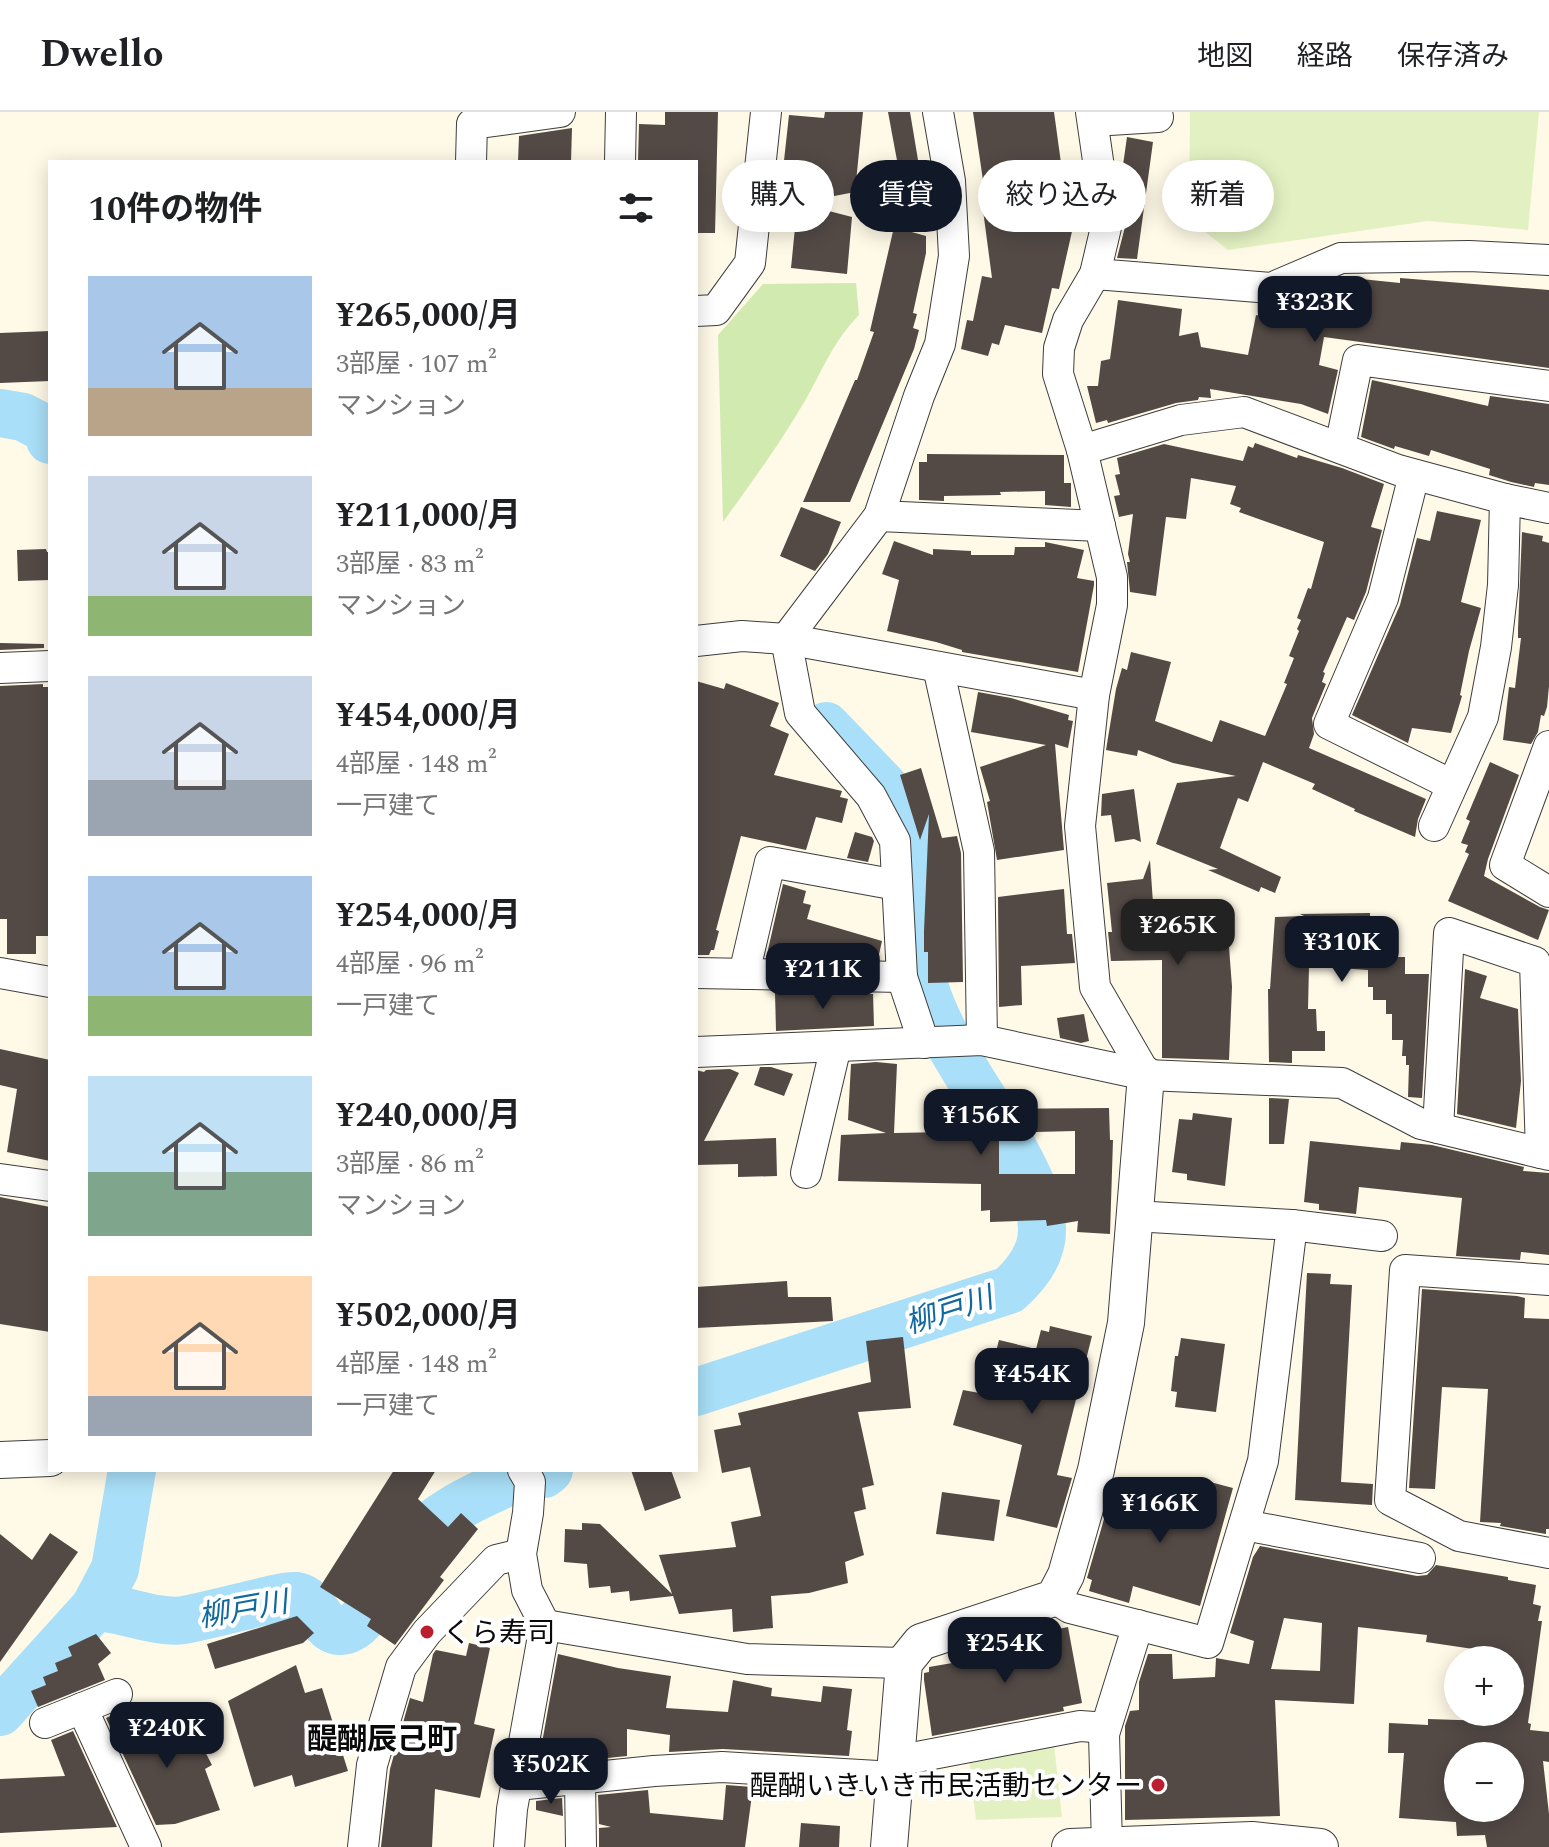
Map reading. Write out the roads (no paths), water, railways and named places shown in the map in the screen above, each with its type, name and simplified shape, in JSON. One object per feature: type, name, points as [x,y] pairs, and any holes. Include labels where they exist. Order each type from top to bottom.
[{"type":"street","points":[[471,160],[472,124],[560,112]]},
{"type":"street","points":[[620,160],[621,112]]},
{"type":"street","points":[[698,311],[716,310],[750,263],[766,112]]},
{"type":"street","points":[[924,1043],[902,977],[895,841],[871,796],[800,713],[786,639],[879,516],[919,396],[940,344],[954,256],[950,181],[938,112]]},
{"type":"street","points":[[889,1847],[904,1663],[921,1642],[1054,1598],[1066,1575],[1096,1470],[1126,1323],[1146,1075],[1095,987],[1080,826],[1094,695],[1112,605],[1112,577],[1082,450],[1058,374],[1059,348],[1068,320],[1095,274],[1107,223],[1092,116],[1158,117]]},
{"type":"street","points":[[1095,274],[1271,288],[1341,258],[1469,256],[1549,260]]},
{"type":"street","points":[[1340,447],[1358,360],[1549,386]]},
{"type":"street","points":[[1082,450],[1181,420],[1244,412],[1414,475],[1549,508]]},
{"type":"street","points":[[1414,475],[1383,598],[1329,724],[1452,785]]},
{"type":"street","points":[[1434,826],[1483,717],[1503,585],[1505,499]]},
{"type":"street","points":[[879,516],[1100,526]]},
{"type":"street","points":[[698,641],[742,636],[786,639],[1094,695]]},
{"type":"street","points":[[0,668],[48,666]]},
{"type":"street","points":[[938,667],[979,851],[982,1040]]},
{"type":"street","points":[[1549,746],[1505,865],[1549,892]]},
{"type":"street","points":[[744,974],[770,862],[897,885]]},
{"type":"street","points":[[698,1052],[982,1040],[1146,1075],[1342,1083],[1421,1124],[1545,1154],[1535,962],[1449,933],[1438,1128]]},
{"type":"street","points":[[0,973],[48,982]]},
{"type":"street","points":[[698,973],[902,977]]},
{"type":"street","points":[[806,1173],[836,1046]]},
{"type":"street","points":[[0,1179],[48,1186]]},
{"type":"street","points":[[1133,1216],[1292,1225],[1382,1236]]},
{"type":"street","points":[[1054,1598],[1070,1608],[1208,1643],[1263,1461],[1292,1225]]},
{"type":"street","points":[[1549,1280],[1405,1270],[1390,1500],[1459,1536],[1549,1553]]},
{"type":"street","points":[[0,1460],[48,1458]]},
{"type":"street","points":[[509,1847],[512,1809],[545,1625],[527,1590],[521,1554],[530,1482],[524,1472]]},
{"type":"street","points":[[1244,1525],[1420,1558]]},
{"type":"street","points":[[363,1847],[372,1765],[401,1667],[427,1632],[496,1560],[521,1554]]},
{"type":"street","points":[[545,1625],[747,1659],[904,1663]]},
{"type":"street","points":[[1124,1846],[1104,1734],[1138,1625]]},
{"type":"street","points":[[45,1723],[117,1694]]},
{"type":"street","points":[[82,1708],[146,1847]]},
{"type":"street","points":[[517,1785],[722,1767],[896,1769],[1080,1726],[1094,1727],[1104,1734]]},
{"type":"street","points":[[580,1780],[581,1847]]},
{"type":"street","points":[[1070,1847],[1252,1840],[1320,1847]]},
{"type":"waterway","points":[[0,413],[23,417],[48,430]]},
{"type":"waterway","name":"柳戸川","points":[[698,1391],[1009,1290],[1033,1263],[1042,1237],[1039,1207],[1028,1176],[949,1043],[928,998],[921,975],[907,816],[894,797],[826,726]]},
{"type":"waterway","points":[[95,1607],[115,1569],[132,1472]]},
{"type":"waterway","name":"柳戸川","points":[[0,1712],[95,1607],[173,1621],[297,1596],[311,1604],[333,1629],[349,1629],[361,1620],[394,1563],[430,1525],[459,1506],[512,1480],[546,1472]]},
{"type":"place","name":"くら寿司","points":[[427,1632]]},
{"type":"place","name":"醍醐いきいき市民活動センター","points":[[1158,1785]]},
{"type":"district","name":"醍醐辰己町","points":[[382,1739]]}]
